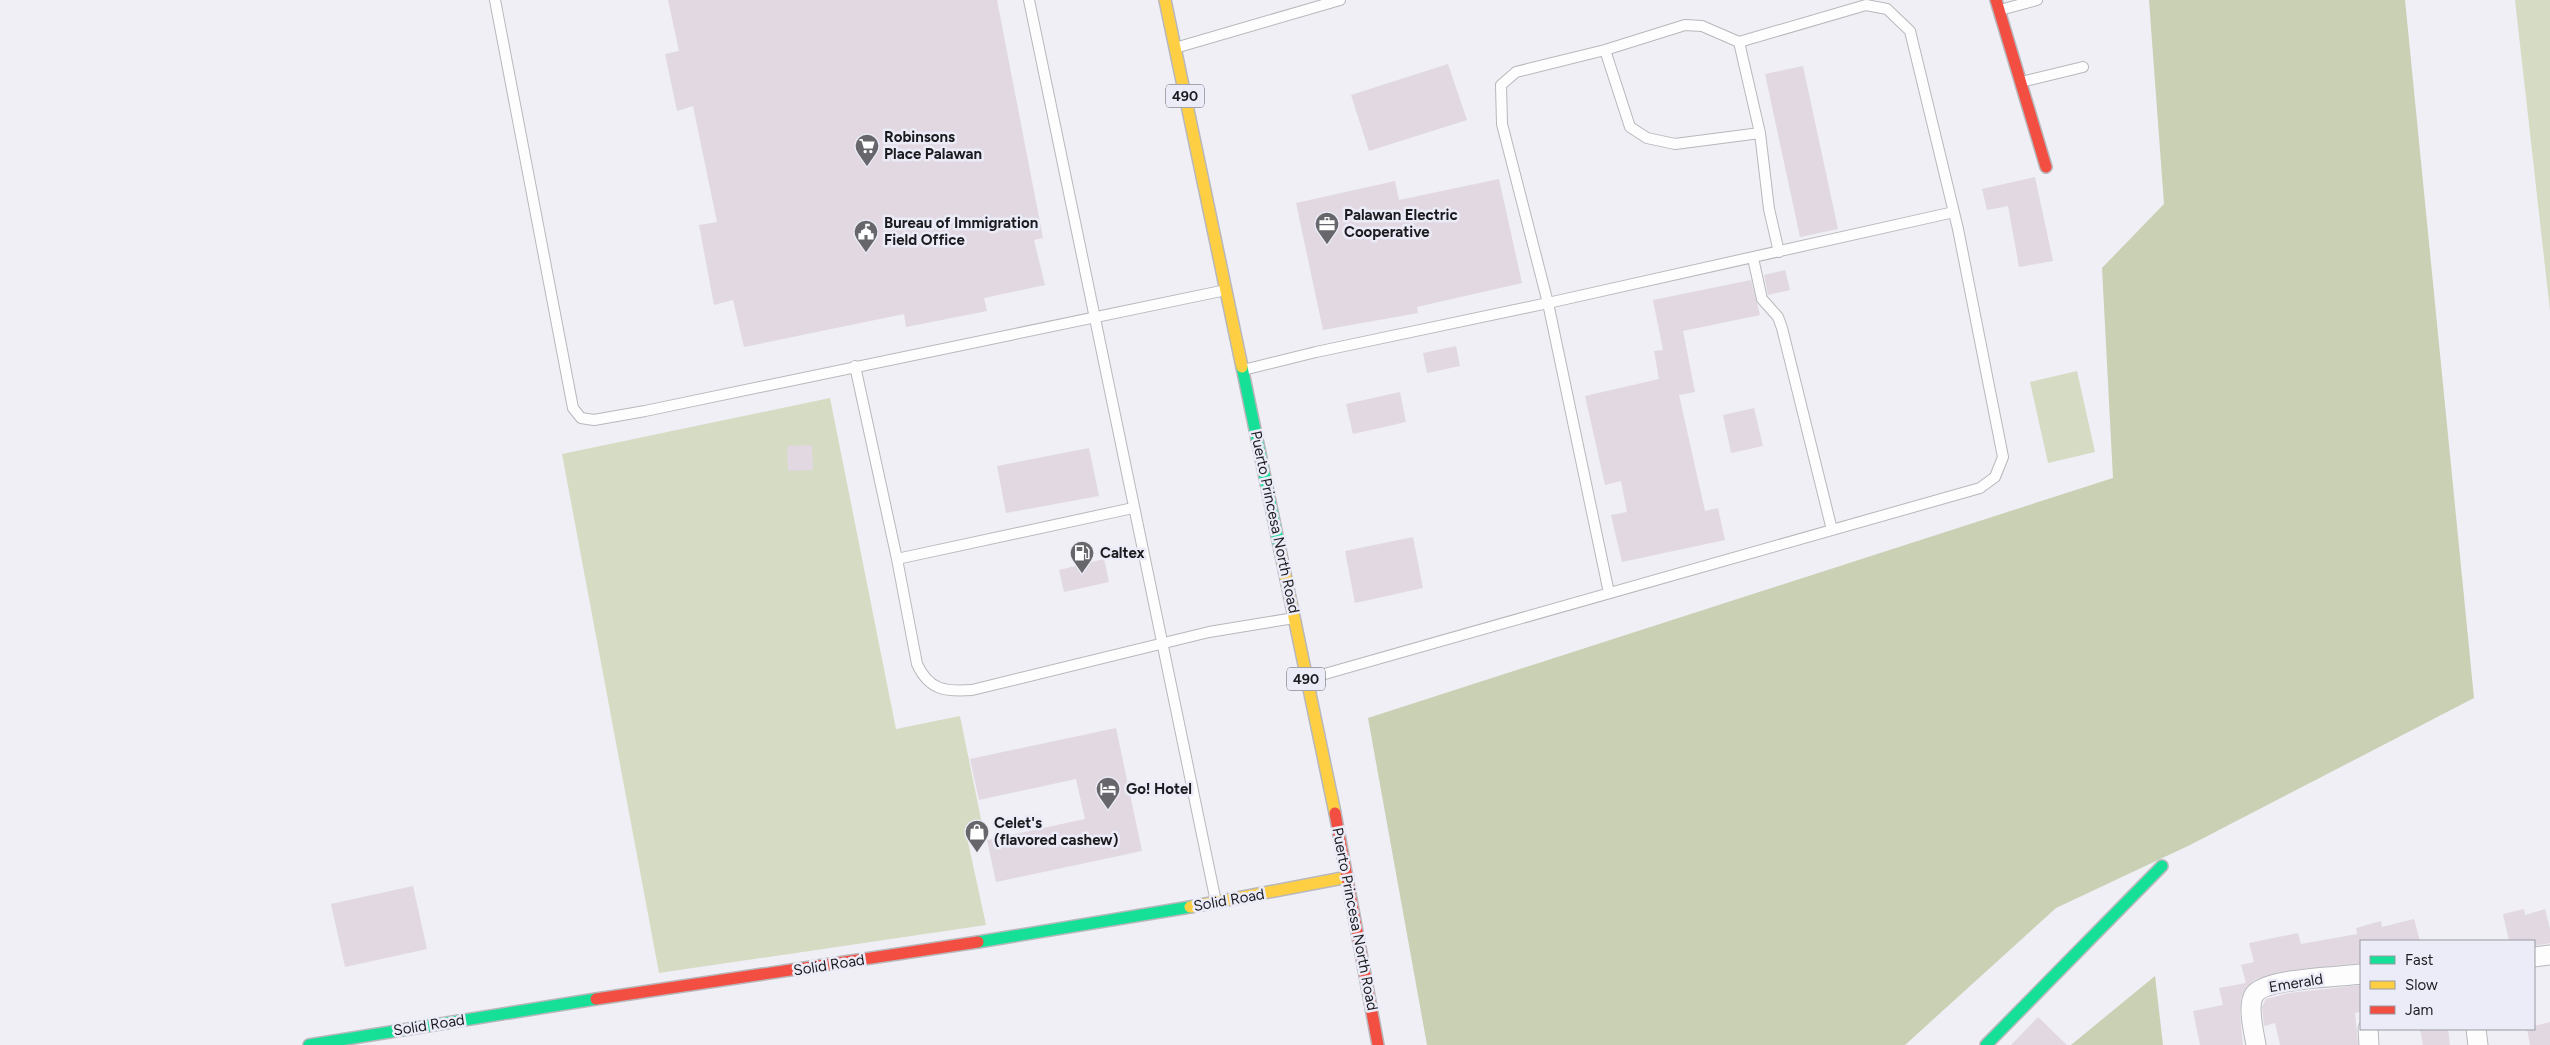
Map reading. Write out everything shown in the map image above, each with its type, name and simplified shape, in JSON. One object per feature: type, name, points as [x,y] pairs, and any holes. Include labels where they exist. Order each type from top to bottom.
[{"type":"street","name":"Puerto Princesa North Road","points":[[1165,0],[1348,878],[1378,1045]]},
{"type":"street","points":[[1998,5],[2046,167]]},
{"type":"street","points":[[1986,1045],[2162,866]]},
{"type":"street","name":"Solid Road","points":[[309,1045],[418,1026],[830,965],[1217,902],[1348,878]]},
{"type":"street","points":[[2535,957],[2550,955]]},
{"type":"street","name":"Emerald","points":[[2256,1045],[2252,1002],[2258,991],[2271,984],[2360,974]]},
{"type":"street","points":[[2368,1030],[2369,1045]]},
{"type":"street","points":[[2476,1030],[2478,1045]]},
{"type":"lane","points":[[495,0],[573,408],[581,418],[594,420],[646,411],[1226,290]]},
{"type":"lane","points":[[1029,0],[1093,318],[1217,902]]},
{"type":"lane","points":[[1174,48],[1340,0]]},
{"type":"lane","points":[[1998,5],[2037,0]]},
{"type":"lane","points":[[1306,679],[1980,488],[1995,477],[2003,457],[1954,212],[1910,31],[1899,18],[1886,9],[1866,5],[1739,42],[1694,24],[1605,50],[1516,72],[1501,85],[1502,124],[1548,303],[1609,593]]},
{"type":"lane","points":[[1739,42],[1760,133],[1770,209],[1779,252]]},
{"type":"lane","points":[[1605,50],[1630,127],[1647,138],[1675,144],[1760,133]]},
{"type":"lane","points":[[2020,82],[2083,67]]},
{"type":"lane","points":[[1243,370],[1316,352],[1548,303],[1954,212]]},
{"type":"lane","points":[[1752,258],[1762,299],[1778,317],[1782,328],[1832,530]]},
{"type":"lane","points":[[855,366],[897,559],[917,664],[924,678],[936,687],[951,692],[972,690],[1161,643],[1295,618]]},
{"type":"lane","points":[[897,559],[1133,508]]},
{"type":"green space","points":[[2149,0],[2405,0],[2474,698],[2190,845],[2056,908],[1905,1045],[1427,1045],[1368,718],[2113,478],[2102,268],[2164,204]]},
{"type":"green space","points":[[2515,0],[2550,0],[2550,311]]},
{"type":"green space","points":[[2077,371],[2095,452],[2048,463],[2030,382]]},
{"type":"green space","points":[[830,398],[896,729],[960,716],[982,824],[965,828],[986,925],[659,973],[562,454]]},
{"type":"green space","points":[[2155,976],[2163,1045],[2071,1045]]},
{"type":"building","name":"Robinsons Place Palawan","points":[[668,0],[997,0],[1043,238],[1034,240],[1045,285],[984,298],[987,311],[906,327],[904,314],[744,347],[733,300],[714,305],[699,225],[717,222],[693,106],[677,111],[665,54],[679,51]]},
{"type":"building","points":[[1448,64],[1467,120],[1369,151],[1351,95]]},
{"type":"building","points":[[1803,66],[1838,229],[1800,237],[1765,74]]},
{"type":"building","points":[[2035,177],[2053,261],[2019,267],[2008,206],[1987,210],[1982,189]]},
{"type":"building","points":[[1499,179],[1522,283],[1417,307],[1418,313],[1323,330],[1296,203],[1395,181],[1399,200]]},
{"type":"building","points":[[1785,270],[1790,290],[1768,295],[1764,275]]},
{"type":"building","points":[[1751,280],[1760,315],[1683,331],[1695,392],[1679,395],[1705,511],[1718,508],[1725,540],[1622,562],[1611,515],[1627,512],[1621,481],[1605,485],[1585,396],[1659,379],[1654,351],[1663,350],[1653,300]]},
{"type":"building","points":[[1456,346],[1460,366],[1427,373],[1423,353]]},
{"type":"building","points":[[1400,392],[1406,422],[1353,434],[1346,404]]},
{"type":"building","points":[[1754,408],[1763,446],[1731,453],[1723,415]]},
{"type":"building","points":[[812,445],[813,470],[788,471],[787,446]]},
{"type":"building","points":[[1089,448],[1099,496],[1006,513],[997,466]]},
{"type":"building","points":[[1413,537],[1423,588],[1355,603],[1345,551]]},
{"type":"building","points":[[1104,559],[1109,582],[1064,592],[1059,570]]},
{"type":"building","name":"Go! Hotel","points":[[1116,728],[1142,851],[996,882],[987,840],[1085,819],[1076,779],[979,800],[970,759]]},
{"type":"building","points":[[413,886],[427,949],[345,967],[331,904]]},
{"type":"building","points":[[2524,909],[2525,915],[2545,909],[2550,929],[2550,943],[2535,946],[2535,940],[2509,940],[2503,914]]},
{"type":"building","points":[[2414,919],[2420,940],[2360,940],[2360,963],[2285,971],[2256,979],[2246,987],[2241,998],[2240,1014],[2243,1045],[2200,1045],[2193,1011],[2223,1005],[2219,988],[2246,983],[2241,965],[2254,962],[2249,943],[2298,933],[2301,944],[2357,934],[2356,928],[2381,921],[2382,927]]},
{"type":"building","points":[[2360,985],[2360,1012],[2355,1013],[2358,1045],[2280,1045],[2275,1023],[2264,1026],[2262,1007],[2266,999],[2289,993]]},
{"type":"building","points":[[2038,1017],[2067,1045],[2011,1045]]},
{"type":"building","points":[[2550,1022],[2550,1045],[2530,1045],[2527,1030],[2535,1030],[2535,1026]]},
{"type":"building","points":[[2420,1030],[2448,1030],[2450,1045],[2423,1045]]},
{"type":"traffic: fast","points":[[1242,367],[1280,550]]},
{"type":"traffic: fast","points":[[1986,1045],[2162,866]]},
{"type":"traffic: fast","points":[[978,942],[1190,907]]},
{"type":"traffic: fast","points":[[309,1045],[596,999]]},
{"type":"traffic: slow","points":[[1165,0],[1242,367]]},
{"type":"traffic: slow","points":[[1280,550],[1335,813]]},
{"type":"traffic: slow","points":[[1190,907],[1348,877]]},
{"type":"traffic: jam","points":[[1996,0],[2046,167]]},
{"type":"traffic: jam","points":[[1335,813],[1378,1045]]},
{"type":"traffic: jam","points":[[596,999],[978,942]]},
{"type":"place","name":"Robinsons Place Palawan","points":[[867,167]]},
{"type":"place","name":"Palawan Electric Cooperative","points":[[1327,245]]},
{"type":"place","name":"Bureau of Immigration Field Office","points":[[866,253]]},
{"type":"place","name":"Caltex","points":[[1082,574]]},
{"type":"place","name":"Go! Hotel","points":[[1108,810]]},
{"type":"place","name":"Celet's (flavored cashew)","points":[[977,853]]}]
